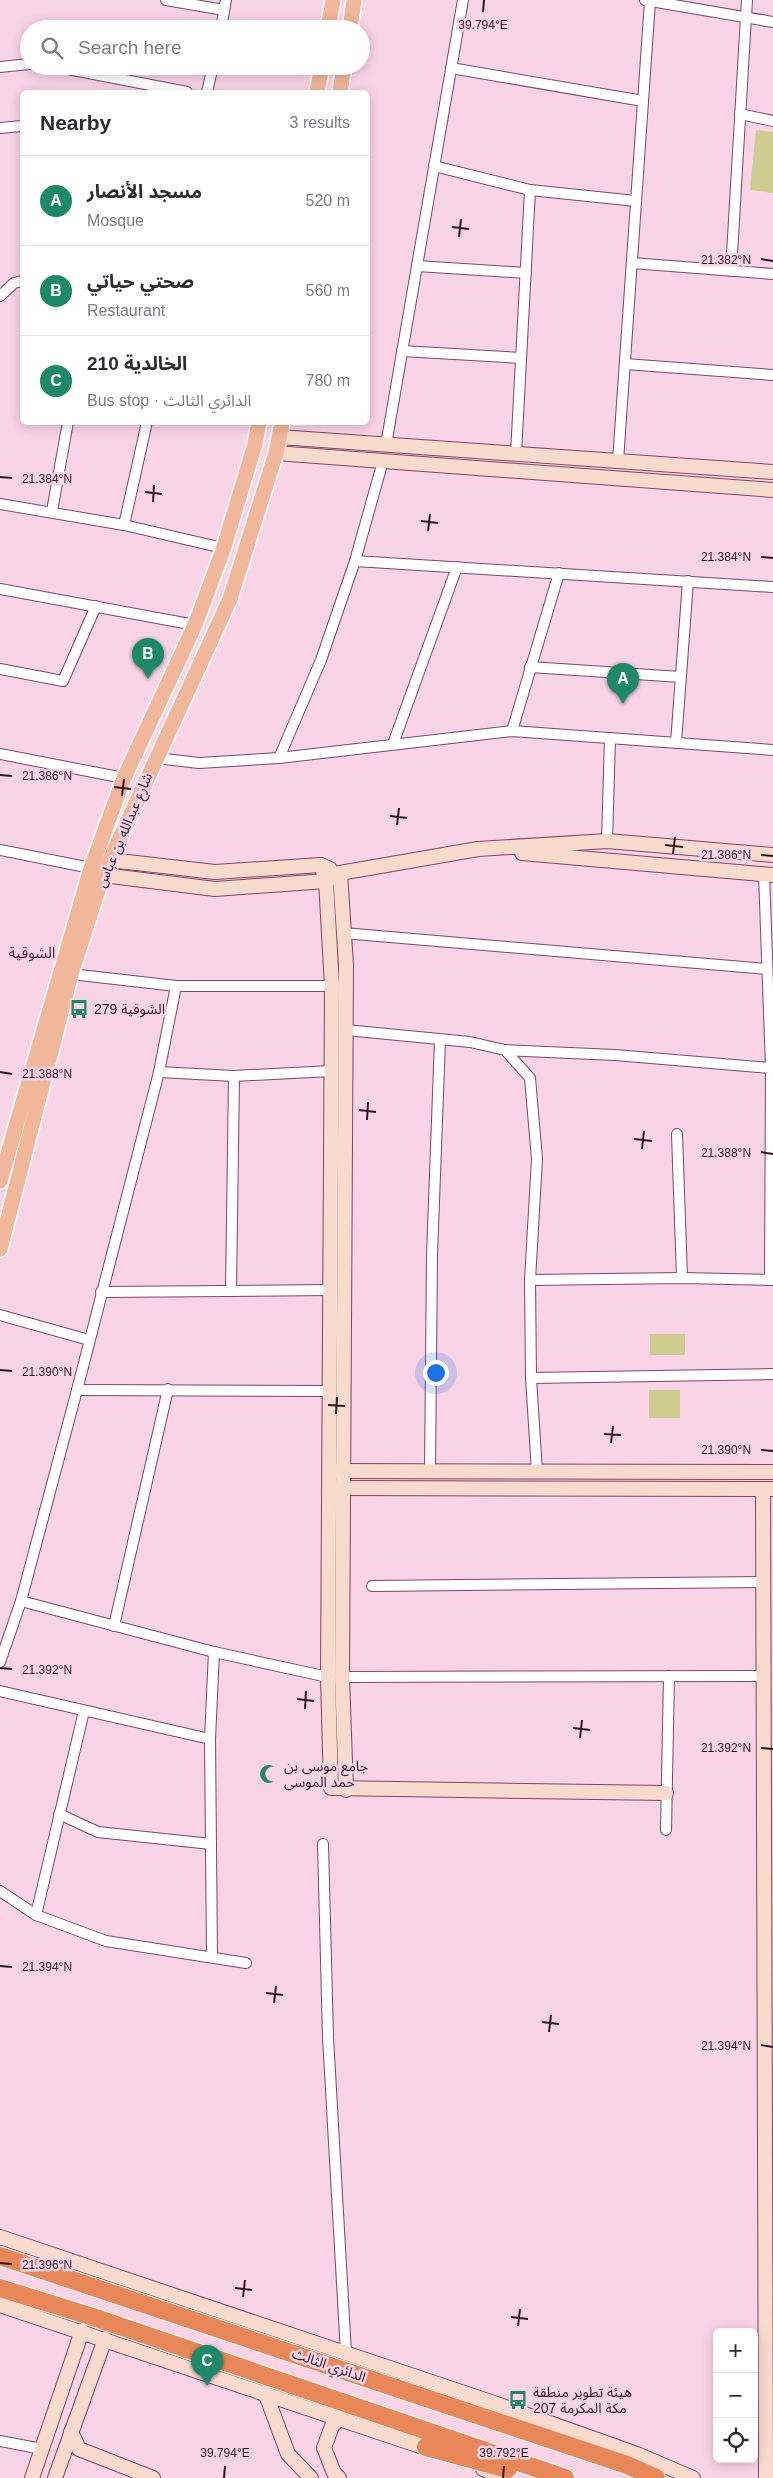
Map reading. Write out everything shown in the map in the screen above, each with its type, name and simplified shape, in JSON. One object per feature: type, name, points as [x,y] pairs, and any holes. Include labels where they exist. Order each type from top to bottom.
[{"type":"highway","name":"الدائري الثالث","points":[[0,2256],[627,2464],[656,2478]]},
{"type":"highway","points":[[0,2288],[127,2329],[565,2478]]},
{"type":"highway","points":[[426,2447],[542,2478]]},
{"type":"main road","points":[[330,20],[333,0]]},
{"type":"main road","points":[[351,20],[354,0]]},
{"type":"main road","points":[[317,90],[320,75]]},
{"type":"main road","points":[[340,90],[343,75]]},
{"type":"main road","name":"شارع عبدالله بن عباس","points":[[0,1181],[97,872],[124,778],[196,625],[223,548],[255,444],[258,425]]},
{"type":"main road","name":"شارع عبدالله بن عباس","points":[[0,1249],[97,872],[110,860],[230,599],[276,453],[280,430]]},
{"type":"street","points":[[166,0],[225,5],[222,20]]},
{"type":"street","points":[[386,445],[463,0]]},
{"type":"street","points":[[731,271],[748,0]]},
{"type":"street","points":[[618,461],[643,101],[647,1],[773,22]]},
{"type":"street","points":[[0,67],[20,65]]},
{"type":"street","points":[[451,68],[643,101]]},
{"type":"street","points":[[99,75],[177,90]]},
{"type":"street","points":[[207,90],[211,75]]},
{"type":"street","points":[[740,114],[773,121]]},
{"type":"street","points":[[0,128],[20,126]]},
{"type":"street","points":[[434,166],[530,190],[636,201]]},
{"type":"street","points":[[516,454],[530,190]]},
{"type":"street","points":[[632,263],[773,274]]},
{"type":"street","points":[[417,266],[526,273]]},
{"type":"street","points":[[0,296],[14,283],[20,282]]},
{"type":"street","points":[[402,351],[521,358]]},
{"type":"street","points":[[625,364],[773,375]]},
{"type":"street","points":[[52,511],[67,425]]},
{"type":"street","points":[[124,525],[146,425]]},
{"type":"street","points":[[280,430],[386,445],[773,472]]},
{"type":"street","points":[[276,453],[773,490]]},
{"type":"street","points":[[279,758],[321,660],[355,561],[383,461]]},
{"type":"street","points":[[0,504],[52,511],[124,525],[223,548]]},
{"type":"street","points":[[355,561],[773,587]]},
{"type":"street","points":[[393,744],[456,567]]},
{"type":"street","points":[[512,731],[559,573]]},
{"type":"street","points":[[676,743],[688,582]]},
{"type":"street","points":[[0,589],[196,625]]},
{"type":"street","points":[[0,669],[63,681],[96,606]]},
{"type":"street","points":[[530,667],[681,677]]},
{"type":"street","points":[[156,758],[199,763],[279,758],[512,731],[773,750]]},
{"type":"street","points":[[607,841],[610,738]]},
{"type":"street","points":[[0,754],[124,778]]},
{"type":"street","points":[[0,850],[97,872],[215,889],[326,881],[340,873],[478,849],[607,841],[773,855]]},
{"type":"street","points":[[478,849],[769,875],[768,969],[771,1068],[772,1280],[682,1278],[530,1280]]},
{"type":"street","points":[[110,860],[215,872],[321,865],[340,873]]},
{"type":"street","points":[[321,865],[326,881],[332,986],[329,1391],[336,1471],[343,1488],[335,1677]]},
{"type":"street","points":[[340,873],[344,933],[346,1030],[336,1471],[329,1488],[335,1677],[346,1790],[666,1793]]},
{"type":"street","points":[[344,933],[768,969]]},
{"type":"street","points":[[71,974],[176,986],[332,986]]},
{"type":"street","points":[[0,1662],[21,1601],[77,1390],[159,1072],[176,986]]},
{"type":"street","points":[[346,1030],[470,1042],[505,1050],[615,1055],[771,1068]]},
{"type":"street","points":[[430,1471],[432,1255],[440,1040]]},
{"type":"street","points":[[505,1050],[530,1078],[537,1159],[530,1280],[531,1378],[536,1472]]},
{"type":"street","points":[[159,1072],[234,1076],[331,1071]]},
{"type":"street","points":[[230,1291],[234,1076]]},
{"type":"street","points":[[677,1134],[682,1278]]},
{"type":"street","points":[[101,1292],[330,1290]]},
{"type":"street","points":[[0,1315],[89,1340]]},
{"type":"street","points":[[531,1378],[773,1374]]},
{"type":"street","points":[[114,1626],[168,1389]]},
{"type":"street","points":[[77,1390],[329,1391]]},
{"type":"street","points":[[336,1471],[773,1472]]},
{"type":"street","points":[[329,1488],[768,1489],[764,1582],[766,2478]]},
{"type":"street","points":[[372,1586],[764,1582]]},
{"type":"street","points":[[21,1601],[214,1652],[335,1677],[764,1676]]},
{"type":"street","points":[[212,1957],[210,1739],[214,1652]]},
{"type":"street","points":[[666,1830],[669,1676]]},
{"type":"street","points":[[0,1691],[210,1739]]},
{"type":"street","points":[[36,1915],[84,1711]]},
{"type":"street","points":[[59,1814],[98,1832],[210,1844]]},
{"type":"street","points":[[323,1844],[328,2037],[346,2353]]},
{"type":"street","points":[[0,1891],[36,1915],[106,1941],[246,1963]]},
{"type":"street","points":[[0,2237],[346,2353],[637,2454],[693,2478]]},
{"type":"street","points":[[0,2305],[426,2447],[506,2478]]},
{"type":"street","points":[[32,2478],[82,2331]]},
{"type":"street","points":[[55,2478],[105,2339]]},
{"type":"street","points":[[265,2392],[288,2454],[310,2478]]},
{"type":"street","points":[[339,2478],[334,2473],[324,2448],[332,2426],[340,2418]]},
{"type":"street","points":[[71,2432],[80,2449],[153,2478]]},
{"type":"street","points":[[0,2441],[42,2449]]},
{"type":"shaded area","points":[[756,130],[773,132],[773,193],[750,190]]},
{"type":"shaded area","points":[[650,1334],[685,1334],[685,1355],[650,1355]]},
{"type":"shaded area","points":[[649,1390],[680,1390],[680,1418],[649,1418]]},
{"type":"place","name":"صحتي حياتي","points":[[148,679]]},
{"type":"place","name":"مسجد الأنصار","points":[[623,704]]},
{"type":"place","name":"الشوقية 279","points":[[79,1009]]},
{"type":"place","name":"جامع موسى بن حمد الموسى","points":[[269,1774]]},
{"type":"place","name":"الخالدية 210","points":[[207,2386]]},
{"type":"place","name":"هيئة تطوير منطقة مكة المكرمة 207","points":[[518,2400]]},
{"type":"district","name":"الشوقية","points":[[32,953]]}]
